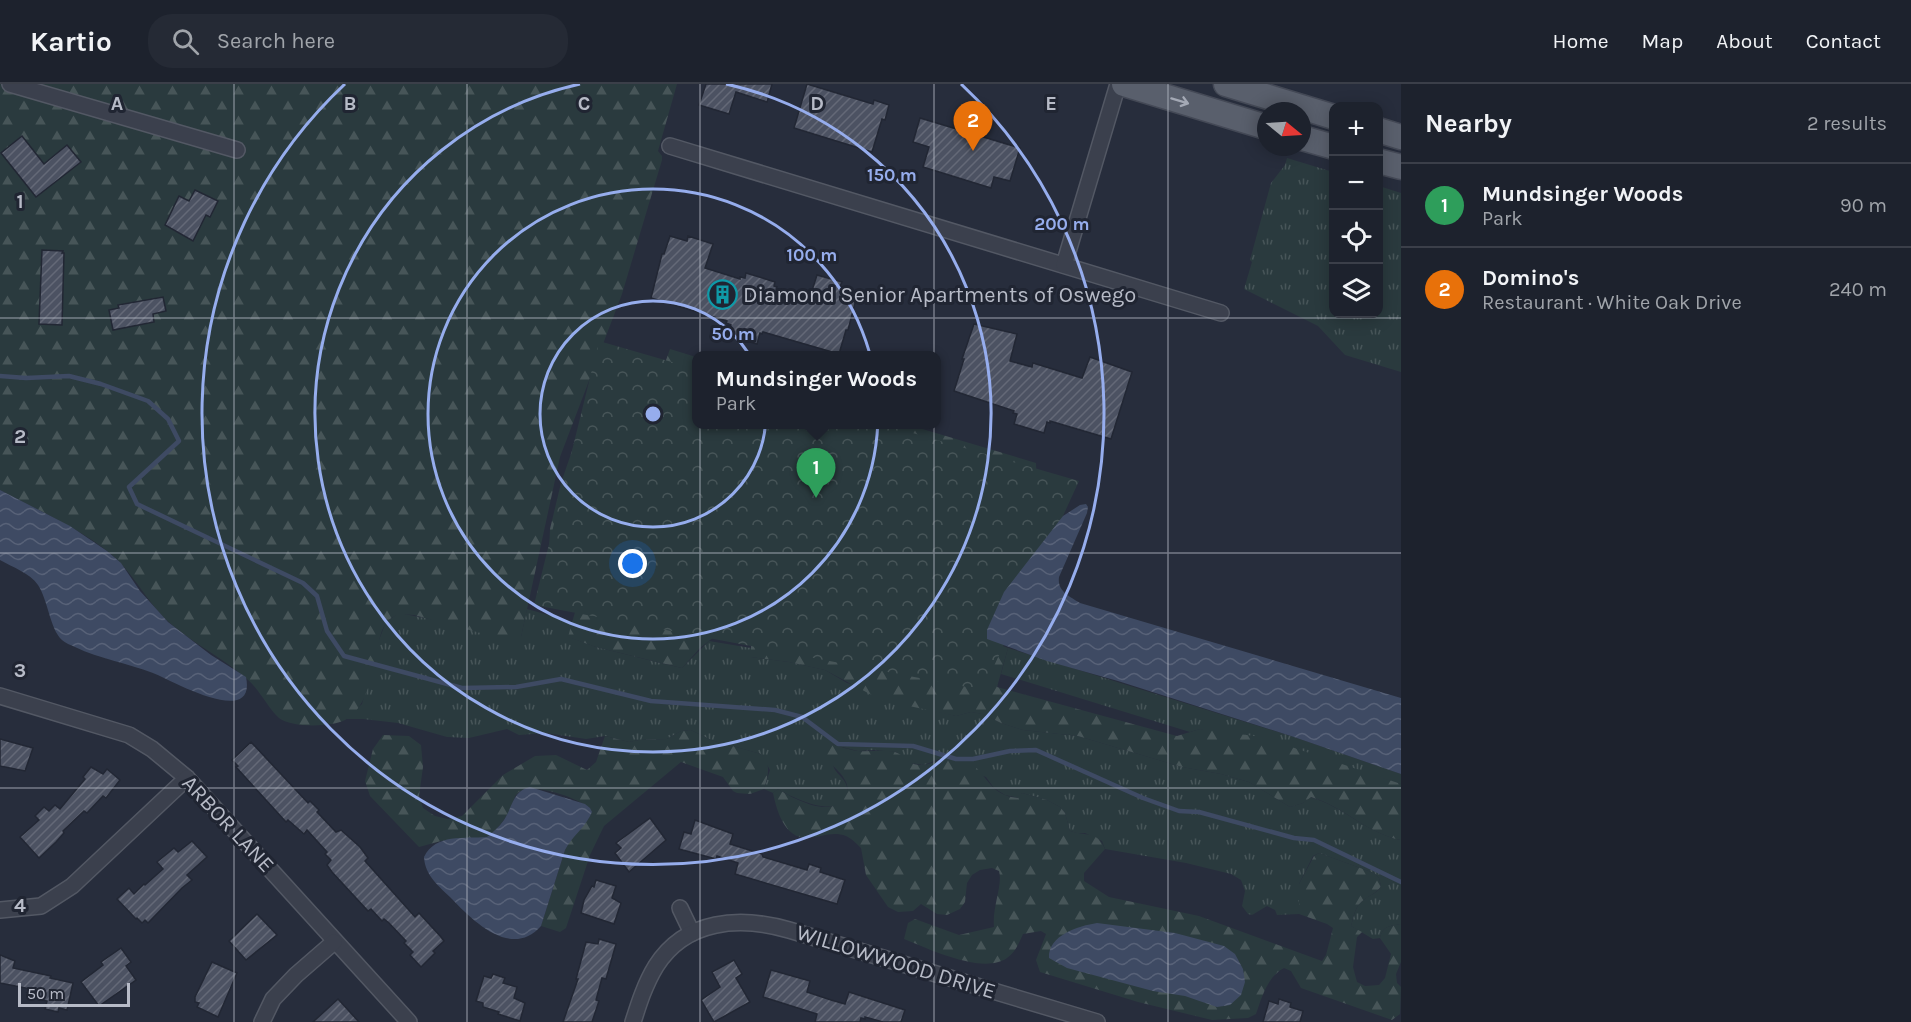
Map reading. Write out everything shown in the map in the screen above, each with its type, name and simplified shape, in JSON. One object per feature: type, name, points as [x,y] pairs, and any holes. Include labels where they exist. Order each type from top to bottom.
[{"type":"main road","points":[[1124,84],[1257,124]]},
{"type":"main road","points":[[1226,84],[1329,115]]},
{"type":"main road","points":[[1383,132],[1401,137]]},
{"type":"main road","points":[[1311,141],[1329,146]]},
{"type":"main road","points":[[1383,162],[1401,167]]},
{"type":"street","points":[[10,84],[237,150]]},
{"type":"street","points":[[1064,265],[1118,84]]},
{"type":"street","points":[[670,146],[1221,313]]},
{"type":"street","name":"ARBOR LANE","points":[[0,696],[129,735],[152,749],[187,778],[334,942],[410,1022]]},
{"type":"street","points":[[0,910],[41,906],[72,886],[187,778]]},
{"type":"street","points":[[680,908],[692,933]]},
{"type":"street","name":"WILLOWWOOD DRIVE","points":[[633,1022],[643,990],[657,965],[669,950],[692,933],[715,924],[734,922],[778,927],[1097,1022]]},
{"type":"street","points":[[262,1022],[273,999],[296,975],[334,942]]},
{"type":"green space","points":[[0,84],[677,84],[658,151],[662,160],[622,294],[560,457],[521,637],[514,642],[414,615],[399,614],[390,619],[384,627],[368,687],[353,714],[345,720],[331,724],[293,724],[279,718],[252,683],[238,671],[170,623],[111,554],[71,527],[0,490]]},
{"type":"green space","points":[[1287,158],[1329,171],[1329,318],[1383,318],[1383,187],[1401,193],[1401,372],[1345,355],[1318,326],[1244,289],[1271,183],[1285,165]]},
{"type":"green space","points":[[599,341],[692,368],[692,429],[899,429],[1079,481],[983,690],[534,605]]},
{"type":"green space","points":[[670,349],[692,356],[692,429],[922,429],[1036,463],[1038,513],[992,642],[1008,648],[997,687],[1177,736],[1200,729],[1262,737],[1401,784],[1401,840],[1378,832],[1323,801],[1311,797],[1303,803],[1290,807],[1249,782],[1182,767],[1078,736],[1023,730],[983,714],[971,712],[956,716],[881,700],[825,670],[751,657],[751,628],[729,625],[700,648],[682,668],[596,647],[568,637],[577,605],[547,591],[550,529],[561,483],[586,410],[656,388]]},
{"type":"green space","points":[[527,609],[573,622],[569,637],[596,647],[673,666],[682,668],[709,641],[751,648],[751,657],[825,670],[847,683],[927,709],[956,716],[971,712],[983,714],[1023,730],[1078,736],[1182,767],[1249,782],[1290,807],[1303,803],[1310,797],[1322,801],[1378,832],[1401,840],[1401,924],[1387,927],[1380,938],[1373,939],[1351,926],[1359,904],[1381,886],[1379,878],[1374,873],[1319,853],[1313,856],[1299,884],[1299,914],[1277,915],[1275,910],[1267,906],[1252,915],[1248,914],[1242,906],[1245,891],[1241,880],[1231,874],[1186,863],[1105,849],[1102,841],[1085,833],[1070,831],[1065,813],[1060,807],[1047,800],[1022,793],[1019,798],[1005,795],[994,788],[986,777],[939,759],[924,765],[910,763],[896,752],[858,751],[831,744],[834,768],[845,782],[847,792],[843,801],[827,807],[805,802],[778,789],[773,793],[764,789],[770,770],[761,754],[711,740],[691,730],[681,731],[667,739],[629,742],[605,736],[586,739],[546,733],[519,735],[507,729],[469,738],[447,737],[398,723],[346,719],[362,704],[386,622],[399,613],[521,637]]},
{"type":"green space","points":[[1008,648],[1294,737],[1401,774],[1401,784],[1337,764],[1200,729],[1190,732],[1001,674]]},
{"type":"green space","points":[[691,730],[711,740],[761,754],[768,767],[764,789],[750,794],[737,793],[723,777],[681,762],[604,826],[590,855],[566,928],[560,932],[541,926],[565,850],[570,840],[589,818],[590,808],[564,795],[541,789],[530,789],[516,795],[503,820],[487,838],[441,841],[419,847],[370,796],[365,781],[373,749],[383,735],[409,736],[421,745],[423,767],[419,796],[423,808],[435,816],[448,819],[462,816],[503,775],[535,756],[556,755],[587,770],[596,762],[605,736],[629,742],[667,739],[681,731]]},
{"type":"green space","points":[[831,744],[858,751],[895,752],[918,765],[954,756],[967,760],[998,792],[1018,798],[1022,793],[1047,800],[1060,807],[1065,813],[1070,831],[1099,839],[1105,849],[1084,873],[1084,881],[1109,897],[1199,916],[1322,961],[1326,955],[1333,928],[1299,914],[1299,884],[1314,856],[1319,853],[1374,873],[1379,878],[1381,886],[1359,904],[1351,926],[1362,932],[1357,937],[1353,967],[1357,982],[1365,986],[1379,985],[1385,978],[1391,954],[1380,938],[1381,934],[1387,927],[1401,924],[1401,962],[1396,974],[1397,983],[1401,987],[1400,1014],[1392,1020],[1301,988],[1291,971],[1284,968],[1269,982],[1256,1014],[1248,1018],[1212,1020],[1138,1002],[1040,972],[1036,960],[1046,934],[1041,931],[1023,934],[1010,956],[997,962],[984,964],[956,959],[904,939],[908,923],[915,919],[959,935],[994,927],[994,912],[1000,883],[999,871],[992,868],[980,870],[972,875],[967,883],[965,902],[960,909],[947,915],[937,914],[921,904],[913,911],[898,912],[888,907],[866,875],[861,848],[856,843],[846,836],[836,834],[808,838],[793,834],[783,823],[777,808],[773,793],[778,789],[813,805],[823,807],[839,803],[846,794],[847,787],[843,777],[827,758],[825,746]]},
{"type":"water","points":[[0,490],[70,526],[107,551],[121,563],[140,591],[168,622],[211,655],[246,677],[246,692],[238,700],[226,701],[210,697],[153,673],[94,655],[63,641],[55,629],[35,581],[0,560]]},
{"type":"water","points":[[1086,504],[1087,513],[1059,577],[1060,586],[1065,593],[1080,603],[1401,698],[1401,774],[1294,737],[1047,661],[987,639],[987,630],[1004,592],[1063,516],[1080,505]]},
{"type":"water","points":[[530,787],[585,804],[592,812],[565,850],[541,926],[530,935],[518,939],[506,938],[494,934],[471,918],[434,880],[427,870],[424,857],[429,849],[443,841],[487,837],[504,820],[520,792]]},
{"type":"water","points":[[1097,923],[1175,933],[1224,946],[1235,954],[1243,969],[1245,982],[1241,995],[1230,1005],[1217,1007],[1185,996],[1153,991],[1067,968],[1049,958],[1050,950],[1059,938],[1074,929]]},
{"type":"building","points":[[706,84],[772,84],[767,102],[736,92],[729,114],[699,105]]},
{"type":"building","points":[[807,84],[873,104],[874,100],[889,105],[885,120],[882,119],[872,152],[794,128]]},
{"type":"building","points":[[920,118],[1020,148],[1010,181],[994,177],[991,188],[923,167],[929,147],[913,142]]},
{"type":"building","points":[[22,136],[44,164],[67,145],[81,162],[36,197],[1,153]]},
{"type":"building","points":[[195,190],[218,201],[210,217],[206,215],[193,241],[165,225],[179,196],[189,201]]},
{"type":"building","name":"Diamond Senior Apartments of Oswego","points":[[670,236],[687,241],[688,236],[713,244],[705,268],[740,279],[740,277],[745,278],[746,273],[756,276],[775,282],[776,289],[809,300],[817,275],[842,282],[840,286],[858,292],[840,351],[829,351],[763,332],[760,333],[757,344],[727,335],[731,325],[726,323],[727,321],[651,298],[662,254],[664,254]]},
{"type":"building","points":[[42,250],[63,251],[64,253],[62,325],[39,324]]},
{"type":"building","points":[[163,297],[166,311],[153,314],[154,322],[113,330],[109,310],[119,308],[118,305]]},
{"type":"building","name":"Diamond Senior Apartments of Oswego","points":[[974,324],[1017,334],[1010,361],[1032,367],[1033,363],[1082,378],[1090,357],[1132,372],[1111,439],[1050,421],[1050,423],[1047,422],[1044,433],[1014,424],[1017,414],[1013,413],[1014,411],[954,391]]},
{"type":"building","points":[[0,739],[33,748],[25,771],[0,766]]},
{"type":"building","points":[[251,742],[308,803],[310,801],[319,810],[317,812],[336,832],[341,830],[360,847],[368,858],[365,861],[415,917],[419,913],[441,937],[444,941],[421,967],[410,955],[413,952],[404,943],[406,941],[384,919],[382,921],[371,909],[368,911],[332,872],[327,865],[331,860],[325,854],[327,852],[307,830],[304,834],[288,820],[286,822],[236,767],[238,766],[232,760]]},
{"type":"building","points":[[91,767],[103,774],[107,769],[120,780],[106,798],[103,796],[87,813],[84,811],[39,858],[20,837],[39,820],[35,816],[44,807],[49,811],[55,805],[60,809],[85,779],[83,777]]},
{"type":"building","points":[[650,818],[666,840],[629,872],[615,853],[621,848],[616,843]]},
{"type":"building","points":[[695,820],[733,834],[730,844],[807,870],[809,864],[821,868],[820,872],[845,880],[837,904],[735,874],[738,863],[717,856],[716,859],[679,849],[684,832],[691,834]]},
{"type":"building","points":[[192,841],[207,857],[187,875],[192,880],[148,923],[145,920],[142,923],[117,899],[129,888],[134,894],[163,869],[157,862],[174,848],[178,852]]},
{"type":"building","points":[[596,880],[616,886],[612,898],[621,903],[614,924],[581,913],[584,900],[592,886],[594,887]]},
{"type":"building","points":[[257,914],[277,935],[246,960],[229,941]]},
{"type":"building","points":[[599,939],[616,944],[606,979],[602,978],[596,1000],[599,1001],[592,1022],[563,1022],[578,979],[576,979],[586,942],[598,944]]},
{"type":"building","points":[[121,948],[131,962],[126,966],[136,980],[99,1006],[81,982],[103,965],[101,962]]},
{"type":"building","points":[[0,955],[15,961],[13,968],[73,983],[67,1010],[59,1008],[58,1012],[45,1009],[47,1001],[30,997],[31,989],[0,983]]},
{"type":"building","points":[[734,960],[742,974],[736,978],[750,1002],[714,1022],[701,1000],[720,987],[712,972]]},
{"type":"building","points":[[212,962],[237,973],[218,1017],[197,1007],[199,1003],[195,1002],[195,997]]},
{"type":"building","points":[[771,970],[810,981],[807,992],[831,1000],[845,1004],[849,992],[905,1010],[901,1022],[883,1022],[865,1017],[865,1019],[861,1018],[860,1022],[815,1022],[817,1014],[763,997]]},
{"type":"building","points":[[493,974],[505,978],[503,983],[517,987],[514,998],[525,1003],[520,1021],[498,1014],[499,1012],[483,1007],[483,1003],[476,1001],[484,976],[491,978]]},
{"type":"building","points":[[338,999],[359,1022],[313,1022]]},
{"type":"building","points":[[1279,999],[1291,1003],[1290,1007],[1303,1011],[1300,1022],[1263,1022],[1269,1001],[1278,1004]]},
{"type":"waterway","points":[[0,376],[26,378],[69,376],[101,384],[148,401],[168,419],[179,441],[129,487],[137,504],[303,583],[317,596],[327,631],[344,656],[462,688],[516,687],[561,679],[651,701],[775,710],[802,717],[838,744],[913,746],[956,759],[973,759],[1010,751],[1036,750],[1143,798],[1179,811],[1199,812],[1294,838],[1314,840],[1401,882]]},
{"type":"place","name":"Domino's","points":[[973,151]]},
{"type":"place","name":"Diamond Senior Apartments of Oswego","points":[[722,295]]},
{"type":"place","name":"Mundsinger Woods","points":[[816,498]]}]
